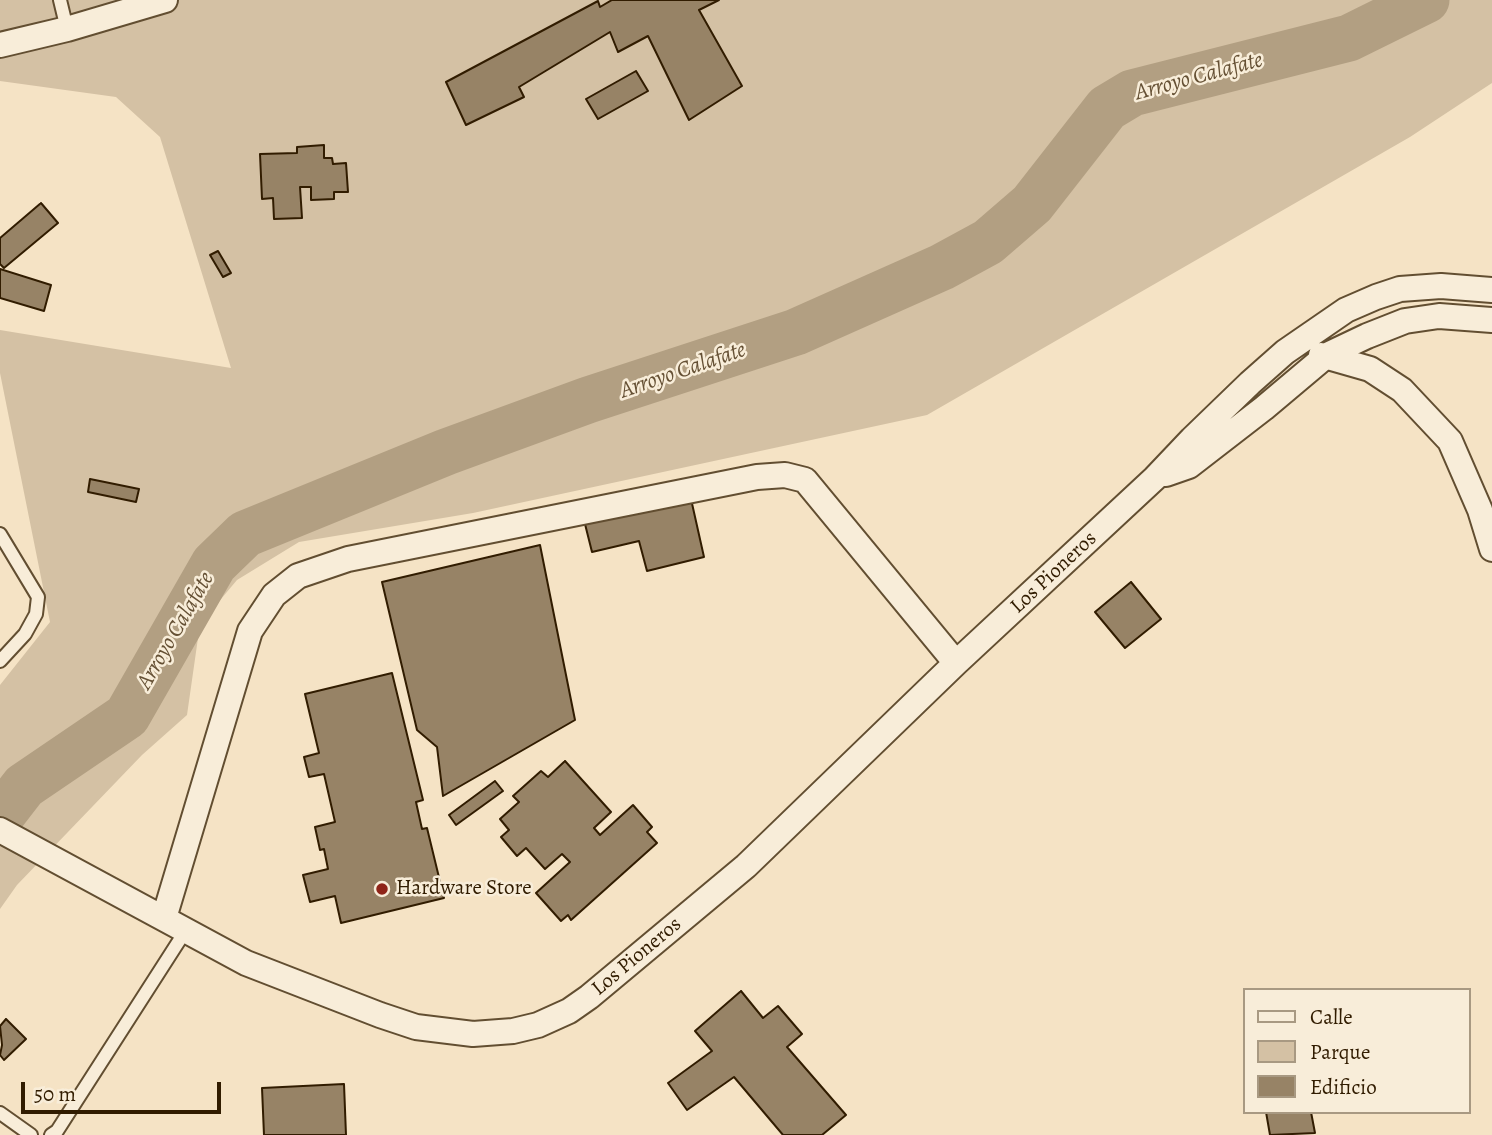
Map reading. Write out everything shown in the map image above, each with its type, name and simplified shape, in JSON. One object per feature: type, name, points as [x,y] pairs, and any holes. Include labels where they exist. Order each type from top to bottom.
[{"type":"street","points":[[0,45],[67,29],[165,0]]},
{"type":"street","name":"Los Pioneros","points":[[0,830],[246,963],[380,1015],[416,1027],[473,1034],[513,1031],[537,1025],[569,1011],[589,997],[746,866],[956,663],[1286,352],[1346,310],[1388,293],[1431,286],[1492,290]]},
{"type":"street","name":"Los Pioneros","points":[[1155,478],[1189,466],[1327,355],[1405,321],[1439,316],[1492,320]]},
{"type":"street","points":[[1286,352],[1327,355],[1370,369],[1402,390],[1450,441],[1480,510],[1492,549]]},
{"type":"street","points":[[175,924],[250,631],[274,595],[298,576],[348,559],[757,477],[785,475],[805,480],[956,663]]},
{"type":"lane","points":[[60,0],[67,29]]},
{"type":"lane","points":[[0,534],[38,597],[36,614],[25,634],[0,661]]},
{"type":"lane","points":[[51,1135],[57,1131],[175,924]]},
{"type":"lane","points":[[0,1113],[31,1135]]},
{"type":"green space","points":[[0,0],[1492,0],[1492,83],[1410,137],[927,415],[473,513],[299,542],[237,580],[200,624],[187,715],[142,755],[17,885],[0,909],[0,685],[50,622],[0,373],[0,330],[231,368],[160,137],[116,97],[0,81]]},
{"type":"building","points":[[612,0],[719,0],[699,10],[742,86],[689,120],[648,36],[618,52],[610,32],[519,87],[524,97],[466,125],[446,82],[598,1],[600,7]]},
{"type":"building","points":[[636,71],[648,91],[598,119],[586,99]]},
{"type":"building","points":[[324,145],[324,158],[332,158],[333,164],[346,163],[348,192],[334,192],[334,199],[311,200],[311,187],[300,187],[302,218],[274,219],[273,198],[262,199],[260,154],[297,153],[297,147]]},
{"type":"building","points":[[41,203],[58,223],[4,268],[0,264],[0,238]]},
{"type":"building","points":[[218,251],[231,273],[223,277],[210,255]]},
{"type":"building","points":[[0,269],[51,285],[44,311],[0,298]]},
{"type":"building","points":[[90,479],[139,489],[136,502],[88,492]]},
{"type":"building","points":[[691,499],[704,557],[647,571],[639,541],[592,552],[585,524]]},
{"type":"building","points":[[540,545],[575,720],[443,796],[437,747],[417,730],[382,582]]},
{"type":"building","points":[[1131,582],[1161,619],[1125,648],[1095,612]]},
{"type":"building","points":[[392,673],[423,800],[416,802],[422,829],[427,828],[444,898],[341,923],[335,896],[310,902],[303,875],[328,869],[315,827],[335,822],[324,774],[309,777],[304,757],[319,753],[305,694]]},
{"type":"building","points":[[565,761],[611,812],[594,828],[600,835],[633,805],[652,827],[647,832],[657,843],[571,920],[568,915],[561,921],[536,893],[570,862],[562,854],[545,869],[526,848],[517,856],[501,837],[509,830],[500,819],[519,802],[513,796],[541,771],[548,777]]},
{"type":"building","points":[[495,781],[503,791],[456,825],[449,815]]},
{"type":"building","points":[[741,991],[763,1018],[778,1006],[802,1034],[787,1047],[846,1115],[822,1135],[783,1135],[734,1077],[687,1110],[668,1083],[712,1051],[695,1031]]},
{"type":"building","points":[[6,1019],[26,1039],[4,1060],[0,1055],[0,1026]]},
{"type":"building","points":[[344,1084],[346,1135],[264,1135],[262,1088]]},
{"type":"building","points":[[1266,1114],[1311,1114],[1315,1133],[1270,1135]]},
{"type":"waterway","name":"Arroyo Calafate","points":[[0,817],[24,786],[127,716],[214,564],[245,534],[446,452],[588,400],[796,332],[942,267],[988,242],[1032,204],[1107,108],[1132,93],[1349,38],[1426,0]]},
{"type":"place","name":"Hardware Store","points":[[382,889]]}]
